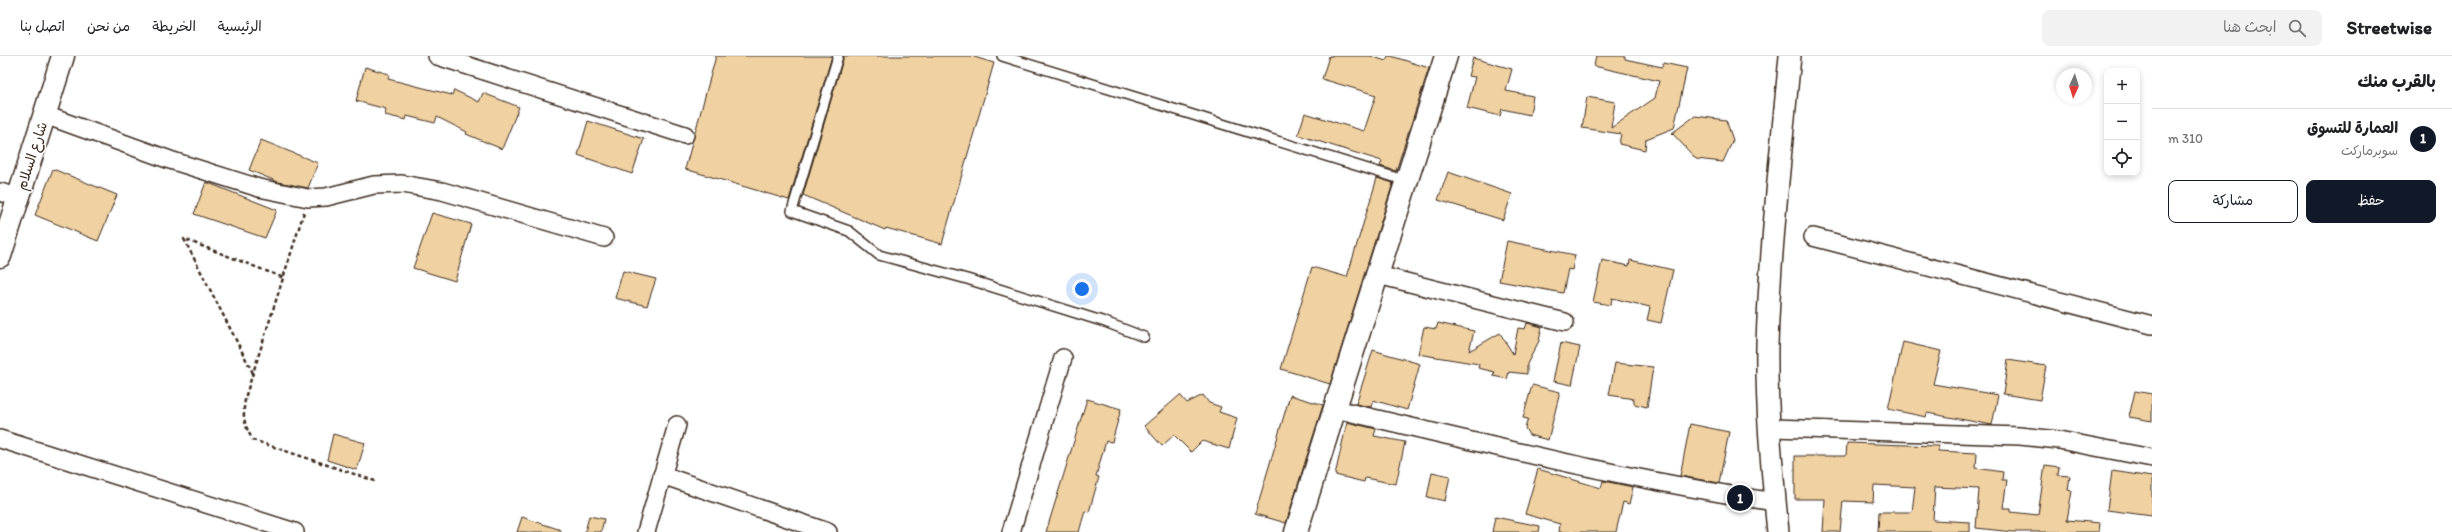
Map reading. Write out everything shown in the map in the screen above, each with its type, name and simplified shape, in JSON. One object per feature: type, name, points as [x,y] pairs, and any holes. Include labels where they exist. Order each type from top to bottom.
[{"type":"main road","name":"شارع السلام","points":[[0,256],[9,194],[44,115],[63,56]]},
{"type":"main road","points":[[1296,532],[1446,56]]},
{"type":"street","points":[[437,56],[685,135]]},
{"type":"street","points":[[1778,532],[1770,428],[1767,347],[1770,283],[1790,56]]},
{"type":"street","points":[[44,115],[177,163],[259,188],[308,198],[326,197],[374,185],[402,184],[442,191],[604,238]]},
{"type":"street","points":[[1813,237],[2152,325]]},
{"type":"street","points":[[1378,275],[1565,322]]},
{"type":"street","points":[[1011,532],[1063,358]]},
{"type":"street","points":[[1335,409],[1622,475],[1712,493],[1775,502]]},
{"type":"street","points":[[646,532],[677,426]]},
{"type":"street","points":[[1770,428],[2020,436],[2060,440],[2152,458]]},
{"type":"street","points":[[0,439],[295,532]]},
{"type":"street","points":[[662,476],[828,532]]},
{"type":"lane","points":[[838,56],[792,211],[849,231],[878,255],[974,281],[1105,322],[1144,337]]},
{"type":"lane","points":[[1002,56],[1406,181]]},
{"type":"path","points":[[308,198],[242,412],[245,428],[253,440],[375,481]]},
{"type":"path","points":[[253,374],[184,240],[284,278]]},
{"type":"building","points":[[716,56],[832,56],[789,200],[685,169]]},
{"type":"building","points":[[844,56],[971,56],[994,63],[942,244],[886,228],[885,230],[803,195]]},
{"type":"building","points":[[1329,56],[1370,56],[1386,61],[1388,56],[1391,56],[1429,68],[1396,171],[1380,166],[1382,161],[1298,135],[1305,113],[1364,131],[1376,95],[1322,79]]},
{"type":"building","points":[[1596,56],[1625,56],[1625,59],[1662,67],[1663,63],[1687,68],[1674,128],[1646,139],[1645,150],[1619,144],[1621,134],[1582,128],[1587,97],[1615,102],[1611,128],[1655,98],[1659,81],[1594,66]]},
{"type":"building","points":[[1473,58],[1512,69],[1506,91],[1533,96],[1530,115],[1502,109],[1500,116],[1467,108],[1475,77],[1468,76]]},
{"type":"building","points":[[365,67],[389,74],[388,79],[452,95],[454,90],[479,102],[483,93],[519,107],[502,149],[466,134],[467,132],[437,117],[435,123],[407,116],[406,120],[385,115],[386,109],[356,101]]},
{"type":"building","points":[[1695,116],[1726,120],[1733,140],[1723,162],[1696,159],[1672,133]]},
{"type":"building","points":[[588,121],[644,139],[632,174],[578,155]]},
{"type":"building","points":[[261,140],[318,163],[308,188],[278,182],[249,170]]},
{"type":"building","points":[[53,169],[117,195],[98,241],[35,215]]},
{"type":"building","points":[[1448,172],[1512,194],[1503,220],[1438,200]]},
{"type":"building","points":[[1377,178],[1393,183],[1330,384],[1281,369],[1312,267],[1347,277]]},
{"type":"building","points":[[206,182],[277,210],[265,238],[194,214]]},
{"type":"building","points":[[432,213],[471,224],[455,281],[413,268]]},
{"type":"building","points":[[1507,241],[1575,255],[1572,270],[1568,269],[1563,293],[1499,281]]},
{"type":"building","points":[[1602,260],[1629,266],[1630,260],[1673,270],[1661,323],[1647,320],[1650,307],[1612,298],[1611,305],[1593,302]]},
{"type":"building","points":[[623,271],[656,279],[647,306],[615,298]]},
{"type":"building","points":[[1438,323],[1474,331],[1469,351],[1500,333],[1513,354],[1518,328],[1525,329],[1527,323],[1542,327],[1539,341],[1527,364],[1527,374],[1509,372],[1507,379],[1493,376],[1495,372],[1478,368],[1479,364],[1418,354],[1424,327],[1436,329]]},
{"type":"building","points":[[1903,342],[1941,351],[1933,384],[1998,395],[1992,425],[1927,413],[1926,417],[1888,409]]},
{"type":"building","points":[[1561,343],[1580,347],[1572,385],[1553,381]]},
{"type":"building","points":[[1373,350],[1420,364],[1407,410],[1373,400],[1371,407],[1356,404]]},
{"type":"building","points":[[2008,360],[2046,366],[2040,400],[2003,394]]},
{"type":"building","points":[[1615,363],[1653,367],[1647,407],[1634,404],[1634,399],[1609,395]]},
{"type":"building","points":[[1532,385],[1560,392],[1548,440],[1529,435],[1525,428],[1528,419],[1523,418]]},
{"type":"building","points":[[2135,391],[2152,394],[2152,421],[2129,417]]},
{"type":"building","points":[[1180,395],[1187,403],[1203,395],[1209,403],[1221,407],[1219,412],[1237,418],[1229,449],[1202,441],[1191,452],[1174,435],[1162,446],[1144,426]]},
{"type":"building","points":[[1290,395],[1323,405],[1286,523],[1255,514]]},
{"type":"building","points":[[1087,399],[1121,409],[1112,442],[1106,441],[1096,476],[1099,477],[1089,512],[1085,511],[1079,532],[1046,532]]},
{"type":"building","points":[[1347,422],[1376,429],[1374,436],[1405,442],[1396,484],[1365,478],[1364,482],[1335,475]]},
{"type":"building","points":[[1690,424],[1729,432],[1719,483],[1680,476]]},
{"type":"building","points":[[333,434],[365,443],[357,470],[327,460]]},
{"type":"building","points":[[1847,443],[1938,446],[1938,451],[1977,453],[1976,468],[2003,472],[2002,480],[2007,480],[2003,508],[2011,508],[2011,512],[2038,515],[2045,465],[2059,467],[2058,475],[2070,476],[2068,490],[2072,491],[2067,520],[2100,523],[2099,532],[2013,532],[1976,528],[1979,489],[1935,487],[1933,520],[1970,522],[1970,532],[1878,532],[1879,512],[1912,512],[1915,487],[1874,485],[1873,502],[1843,501],[1840,532],[1823,532],[1825,499],[1795,499],[1795,456],[1846,456]]},
{"type":"building","points":[[1538,469],[1601,488],[1603,481],[1633,487],[1629,504],[1623,502],[1616,532],[1559,532],[1560,524],[1525,514]]},
{"type":"building","points":[[2112,471],[2152,477],[2152,516],[2107,510]]},
{"type":"building","points":[[1432,472],[1450,476],[1445,501],[1427,497]]},
{"type":"building","points":[[589,516],[604,519],[601,532],[585,532]]},
{"type":"building","points":[[522,517],[561,530],[561,532],[517,532]]},
{"type":"building","points":[[1495,517],[1540,526],[1539,532],[1492,532]]},
{"type":"place","name":"العمارة للتسوق","points":[[1740,498]]}]
